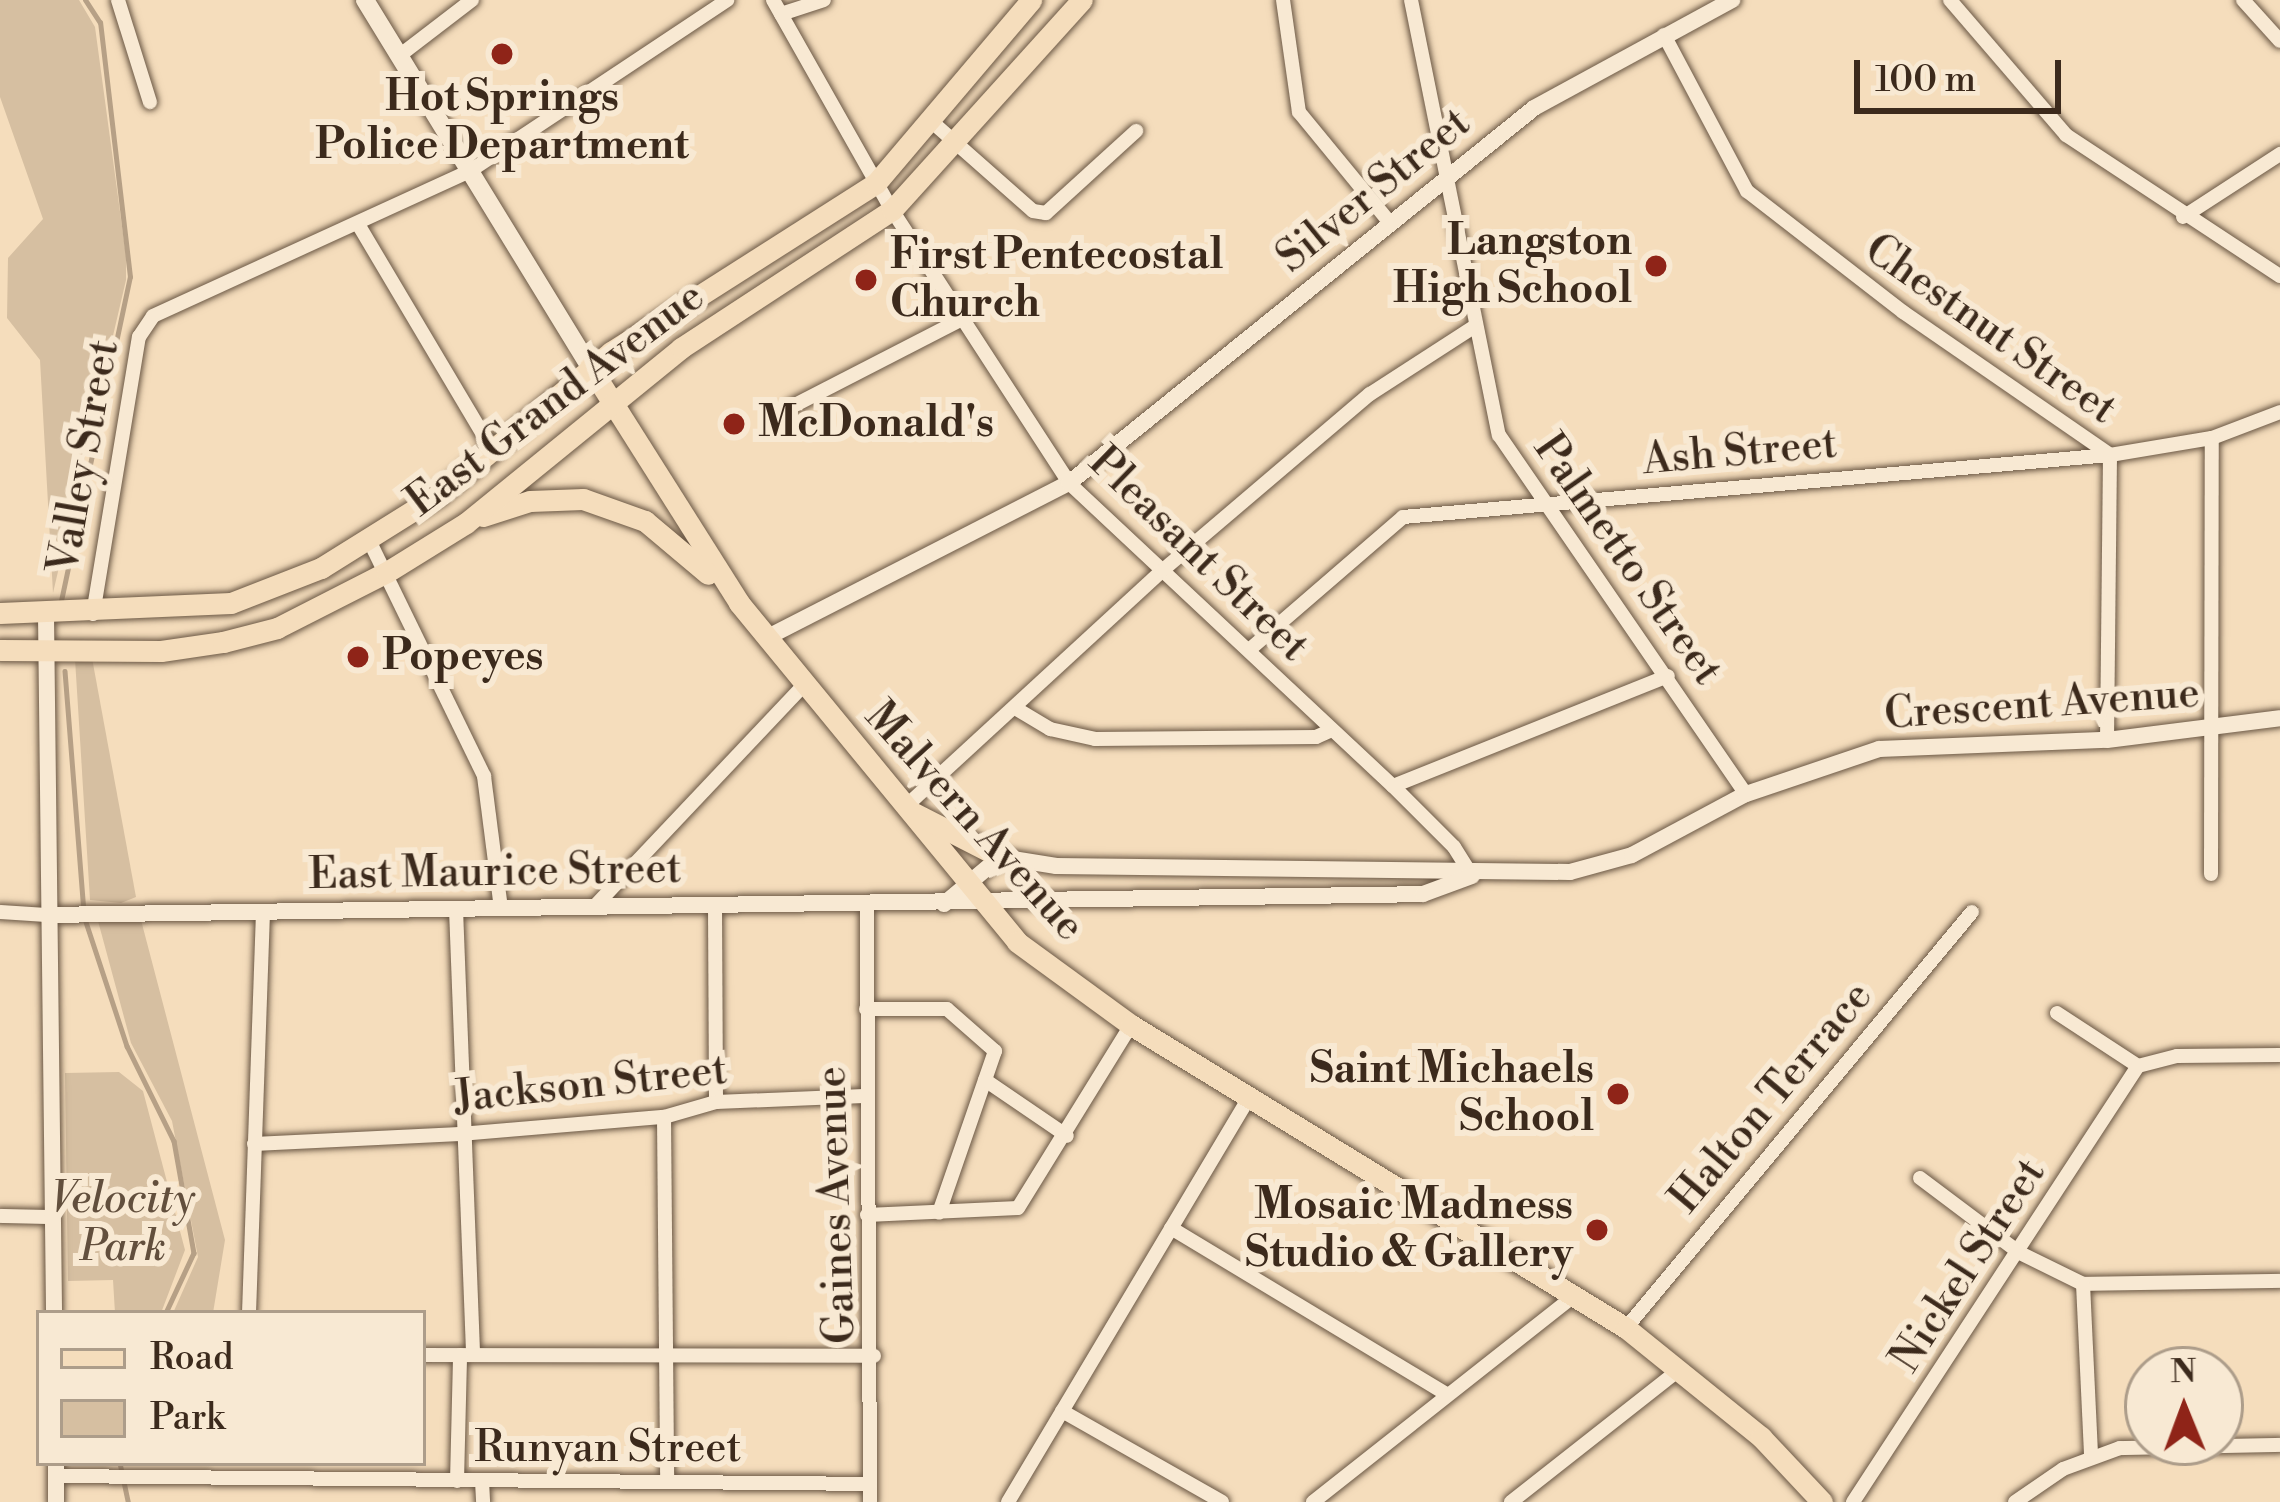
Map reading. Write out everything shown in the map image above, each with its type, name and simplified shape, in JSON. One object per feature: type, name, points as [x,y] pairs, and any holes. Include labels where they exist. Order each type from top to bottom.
[{"type":"main road","name":"Malvern Avenue","points":[[365,0],[739,603],[980,901],[1065,982],[1626,1328],[1761,1437],[1822,1502]]},
{"type":"main road","name":"East Grand Avenue","points":[[0,613],[93,614],[231,603],[300,578],[368,538],[493,451],[590,367],[876,183],[1031,0]]},
{"type":"main road","name":"East Grand Avenue","points":[[0,650],[223,642],[277,628],[387,572],[466,523],[609,400],[892,211],[957,146],[1082,0]]},
{"type":"main road","points":[[466,523],[530,501],[611,507],[675,544],[739,603]]},
{"type":"main road","points":[[904,808],[1000,856]]},
{"type":"street","points":[[118,0],[150,102]]},
{"type":"street","points":[[399,56],[472,0]]},
{"type":"street","points":[[493,451],[358,224],[470,171],[727,0]]},
{"type":"street","points":[[777,7],[824,0]]},
{"type":"street","points":[[1283,0],[1299,112],[1391,224]]},
{"type":"street","name":"Palmetto Street","points":[[1411,0],[1499,435],[1746,794]]},
{"type":"street","name":"Silver Street","points":[[766,638],[1069,483],[1570,82],[1732,0]]},
{"type":"street","points":[[1950,0],[2066,135],[2183,217],[2280,276]]},
{"type":"street","points":[[2243,0],[2280,41]]},
{"type":"street","name":"Pleasant Street","points":[[777,7],[892,211],[1069,483],[1393,786],[1454,847],[1472,875]]},
{"type":"street","name":"Chestnut Street","points":[[1664,35],[1730,169],[1788,225],[2110,455],[2107,740]]},
{"type":"street","points":[[931,121],[1033,211],[1046,213],[1136,131]]},
{"type":"street","points":[[2183,217],[2280,154]]},
{"type":"street","name":"Valley Street","points":[[93,614],[139,337],[153,316],[358,224]]},
{"type":"street","points":[[791,407],[962,319]]},
{"type":"street","points":[[904,808],[1163,570],[1370,394],[1475,326]]},
{"type":"street","name":"Ash Street","points":[[1249,650],[1403,517],[2110,455],[2212,437],[2280,412]]},
{"type":"street","points":[[2211,874],[2212,437]]},
{"type":"street","points":[[368,538],[484,776],[500,908]]},
{"type":"street","name":"Valley Street","points":[[46,615],[54,1310]]},
{"type":"street","points":[[1393,786],[1668,676]]},
{"type":"street","points":[[594,907],[803,686]]},
{"type":"street","points":[[1016,708],[1049,729],[1095,739],[1316,737],[1332,730]]},
{"type":"street","name":"Crescent Avenue","points":[[1000,856],[1056,866],[1421,866],[1472,875],[1570,872],[1632,855],[1746,794],[1879,749],[2107,740],[2210,732],[2280,718]]},
{"type":"street","points":[[944,904],[963,881],[1000,856]]},
{"type":"street","points":[[1056,866],[1056,897]]},
{"type":"street","points":[[1247,866],[1248,897]]},
{"type":"street","name":"Crescent Avenue","points":[[980,901],[1423,894],[1472,875]]},
{"type":"street","name":"East Maurice Street","points":[[47,915],[980,901]]},
{"type":"street","name":"Gaines Avenue","points":[[867,906],[864,1096],[874,1356],[870,1502]]},
{"type":"street","points":[[715,907],[716,1102]]},
{"type":"street","points":[[456,909],[467,1355],[457,1481]]},
{"type":"street","points":[[0,912],[47,915]]},
{"type":"street","points":[[249,1310],[263,912]]},
{"type":"street","name":"Halton Terrace","points":[[1626,1328],[1972,912]]},
{"type":"street","points":[[866,1009],[947,1009],[995,1052],[940,1214]]},
{"type":"street","points":[[2057,1013],[2138,1066],[2176,1056],[2280,1055]]},
{"type":"street","points":[[867,1215],[1018,1208],[1067,1136],[1131,1025]]},
{"type":"street","name":"Nickel Street","points":[[1853,1502],[2138,1066]]},
{"type":"street","points":[[985,1080],[1067,1136]]},
{"type":"street","name":"Jackson Street","points":[[254,1144],[664,1118],[716,1102],[864,1096]]},
{"type":"street","points":[[1008,1502],[1249,1097]]},
{"type":"street","points":[[664,1118],[667,1480]]},
{"type":"street","points":[[1920,1178],[2020,1253],[2083,1284],[2280,1281]]},
{"type":"street","points":[[0,1216],[52,1217]]},
{"type":"street","points":[[1171,1228],[1446,1394]]},
{"type":"street","points":[[2083,1284],[2091,1456]]},
{"type":"street","points":[[1313,1502],[1576,1294]]},
{"type":"street","points":[[426,1355],[874,1356]]},
{"type":"street","points":[[1511,1502],[1680,1369]]},
{"type":"street","points":[[1062,1411],[1222,1502]]},
{"type":"street","points":[[2015,1502],[2091,1456],[2120,1448],[2280,1445]]},
{"type":"street","points":[[56,1502],[57,1469]]},
{"type":"street","name":"Runyan Street","points":[[57,1469],[113,1478],[870,1484]]},
{"type":"street","points":[[482,1481],[483,1502]]},
{"type":"street","points":[[724,1482],[724,1502]]},
{"type":"green space","points":[[0,0],[79,0],[95,27],[126,256],[126,280],[53,593],[40,360],[7,318],[8,258],[43,219],[0,97]]},
{"type":"green space","points":[[92,658],[136,897],[121,903],[90,900],[75,659]]},
{"type":"green space","points":[[141,920],[225,1240],[213,1310],[174,1310],[198,1257],[172,1121],[131,1043],[98,921]]},
{"type":"green space","name":"Velocity Park","points":[[119,1072],[143,1091],[185,1250],[162,1310],[115,1310],[113,1280],[68,1281],[65,1073]]},
{"type":"waterway","points":[[61,601],[130,277],[100,23],[85,0]]},
{"type":"waterway","points":[[65,671],[84,910]]},
{"type":"waterway","points":[[86,922],[127,1046],[174,1141],[194,1253],[167,1310]]},
{"type":"waterway","points":[[121,1466],[128,1502]]},
{"type":"place","name":"Hot Springs Police Department","points":[[502,54]]},
{"type":"place","name":"Langston High School","points":[[1656,266]]},
{"type":"place","name":"First Pentecostal Church","points":[[866,280]]},
{"type":"place","name":"McDonald's","points":[[734,424]]},
{"type":"place","name":"Popeyes","points":[[358,657]]},
{"type":"place","name":"Saint Michaels School","points":[[1618,1094]]},
{"type":"place","name":"Mosaic Madness Studio & Gallery","points":[[1597,1230]]}]
